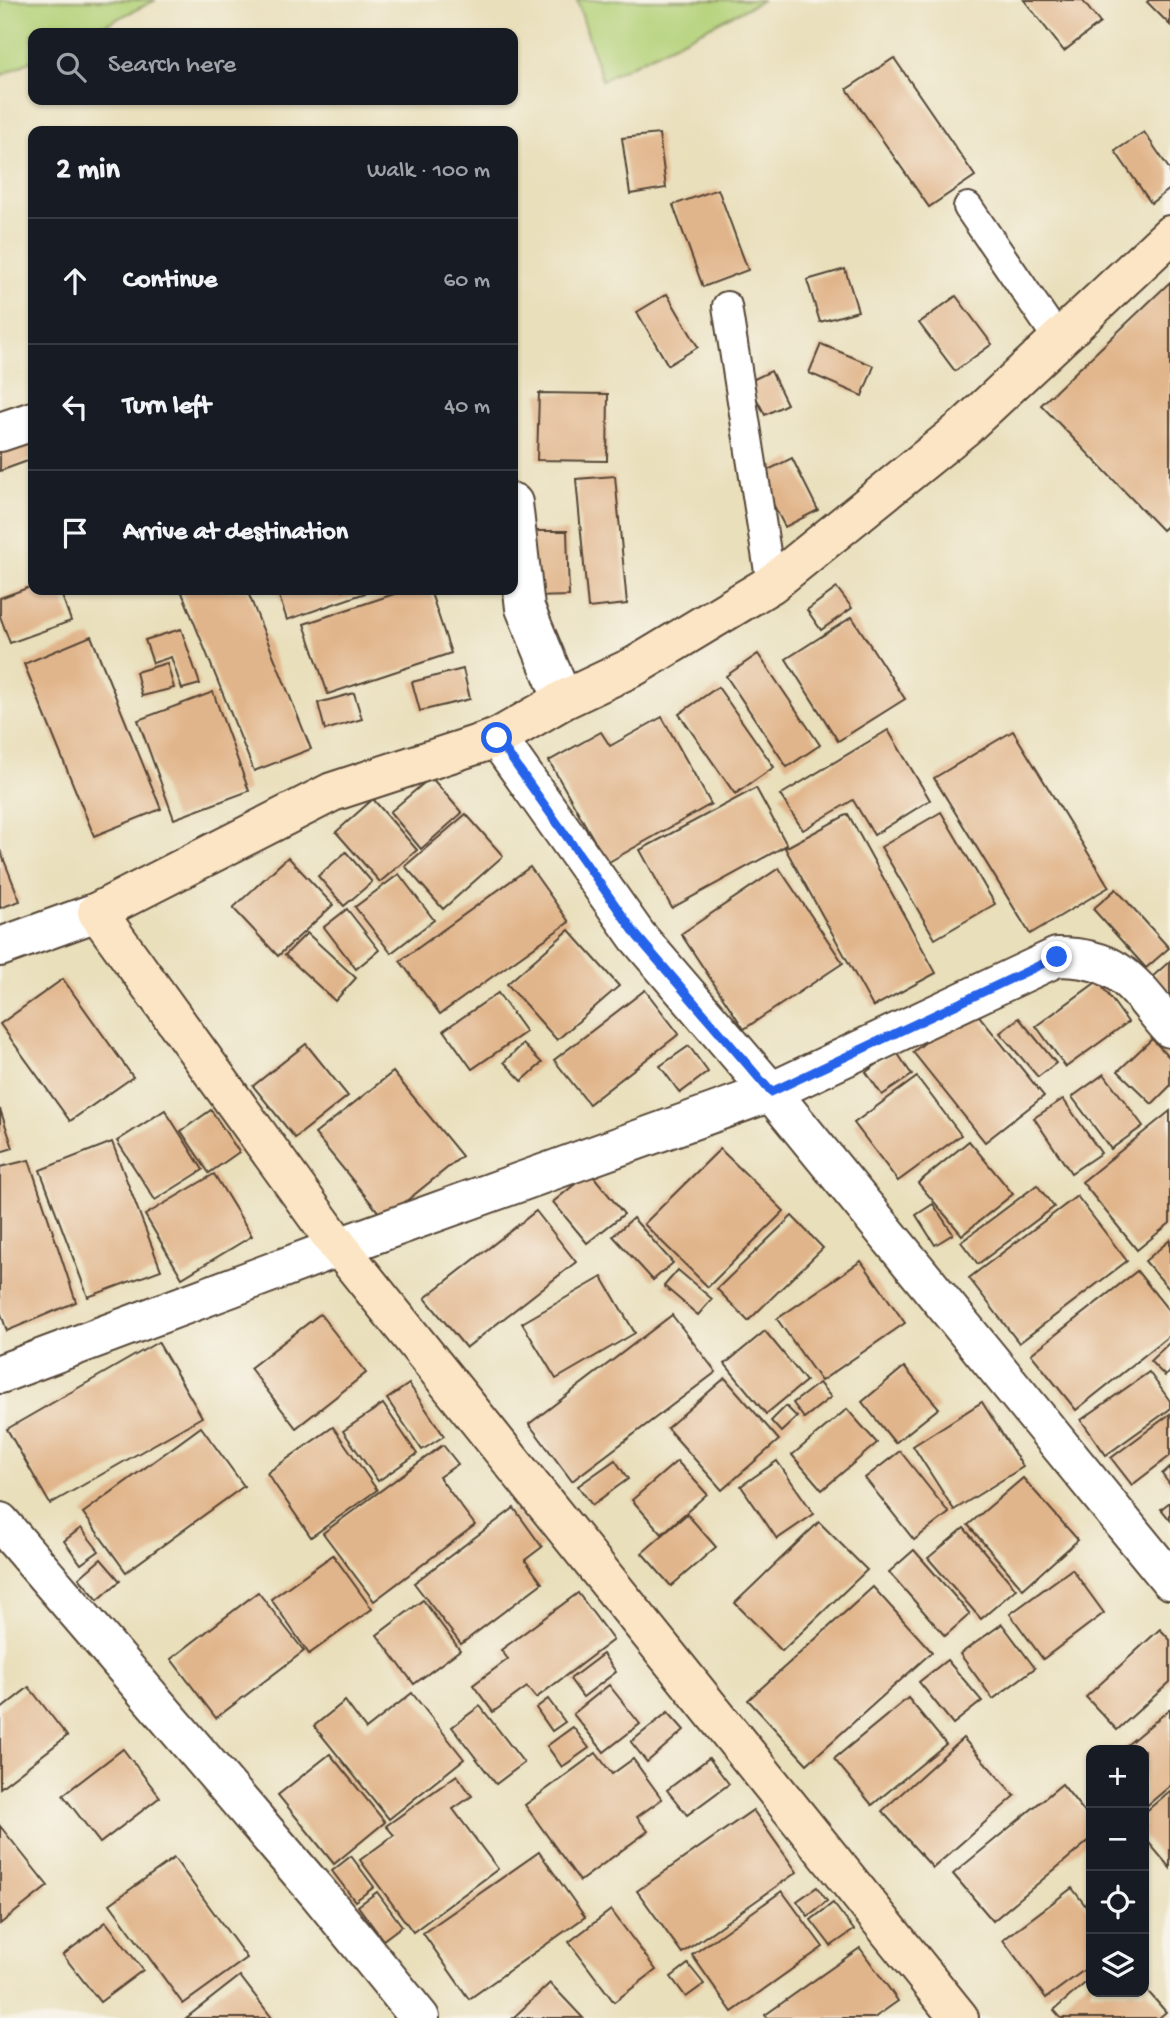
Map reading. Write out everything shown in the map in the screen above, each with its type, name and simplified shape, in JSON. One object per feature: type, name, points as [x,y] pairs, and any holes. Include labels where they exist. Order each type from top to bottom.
[{"type":"street","points":[[0,947],[97,912],[332,792],[497,738],[563,700],[635,666],[771,584],[965,427],[1170,235]]},
{"type":"street","points":[[0,432],[28,423]]},
{"type":"street","points":[[518,547],[525,608],[563,700]]},
{"type":"street","points":[[497,738],[637,936],[771,1092],[1170,1580]]},
{"type":"street","points":[[97,912],[338,1247],[959,2018]]},
{"type":"street","points":[[0,1374],[338,1247],[771,1092],[1057,957],[1087,957],[1122,972],[1170,1028]]},
{"type":"street","points":[[0,1522],[319,1894],[420,2018]]},
{"type":"lane","points":[[968,207],[1058,339]]},
{"type":"lane","points":[[727,306],[771,584]]},
{"type":"green space","points":[[0,0],[156,0],[98,28],[28,28],[28,62],[0,76]]},
{"type":"green space","points":[[577,0],[763,0],[602,80]]},
{"type":"building","points":[[1024,0],[1082,0],[1100,23],[1064,51]]},
{"type":"building","points":[[1170,0],[1170,25],[1147,2]]},
{"type":"building","points":[[894,58],[975,176],[929,207],[847,89]]},
{"type":"building","points":[[1144,132],[1170,170],[1170,189],[1151,203],[1115,151]]},
{"type":"building","points":[[659,134],[666,188],[630,194],[622,138]]},
{"type":"building","points":[[718,189],[748,270],[703,287],[673,205]]},
{"type":"building","points":[[845,269],[858,311],[820,322],[807,280]]},
{"type":"building","points":[[1170,282],[1170,523],[1162,530],[1041,405]]},
{"type":"building","points":[[667,294],[698,347],[668,365],[637,312]]},
{"type":"building","points":[[956,296],[992,344],[955,371],[919,323]]},
{"type":"building","points":[[821,344],[874,366],[862,396],[809,373]]},
{"type":"building","points":[[771,371],[787,404],[765,415],[748,382]]},
{"type":"building","points":[[539,393],[608,394],[607,461],[537,460]]},
{"type":"building","points":[[27,437],[28,461],[0,471],[0,447]]},
{"type":"building","points":[[792,458],[818,510],[785,527],[758,475]]},
{"type":"building","points":[[615,476],[627,604],[588,608],[576,479]]},
{"type":"building","points":[[531,531],[567,531],[569,596],[532,597]]},
{"type":"building","points":[[28,588],[28,595],[62,595],[71,621],[10,643],[0,616],[0,598]]},
{"type":"building","points":[[837,588],[852,608],[821,630],[807,610]]},
{"type":"building","points":[[183,595],[249,595],[311,749],[254,771]]},
{"type":"building","points":[[279,595],[360,595],[287,620]]},
{"type":"building","points":[[391,595],[432,595],[451,653],[328,694],[304,624]]},
{"type":"building","points":[[852,617],[905,699],[838,741],[786,659]]},
{"type":"building","points":[[181,629],[200,684],[182,689],[171,657],[153,663],[145,640]]},
{"type":"building","points":[[91,636],[161,809],[94,836],[24,664]]},
{"type":"building","points":[[758,654],[820,745],[787,767],[726,676]]},
{"type":"building","points":[[167,663],[174,688],[142,696],[136,672]]},
{"type":"building","points":[[463,669],[470,699],[420,711],[412,682]]},
{"type":"building","points":[[718,687],[774,767],[735,794],[679,714]]},
{"type":"building","points":[[213,692],[249,791],[174,819],[138,720]]},
{"type":"building","points":[[354,693],[362,719],[325,730],[318,703]]},
{"type":"building","points":[[662,717],[711,804],[607,863],[549,761],[601,732],[610,746]]},
{"type":"building","points":[[888,730],[930,800],[874,835],[853,800],[803,830],[780,795]]},
{"type":"building","points":[[1013,731],[1109,887],[1030,934],[934,778]]},
{"type":"building","points":[[431,777],[462,813],[421,849],[390,812]]},
{"type":"building","points":[[756,788],[787,845],[672,908],[640,850]]},
{"type":"building","points":[[373,799],[417,850],[380,882],[336,832]]},
{"type":"building","points":[[941,812],[995,904],[935,939],[881,847]]},
{"type":"building","points":[[466,814],[503,856],[443,909],[405,866]]},
{"type":"building","points":[[848,814],[936,973],[873,1007],[785,848]]},
{"type":"building","points":[[0,850],[20,901],[0,908]]},
{"type":"building","points":[[346,852],[372,882],[344,906],[318,876]]},
{"type":"building","points":[[288,857],[333,905],[278,956],[233,908]]},
{"type":"building","points":[[530,867],[569,922],[440,1014],[400,961]]},
{"type":"building","points":[[779,868],[843,963],[744,1029],[681,934]]},
{"type":"building","points":[[399,874],[434,920],[391,953],[355,907]]},
{"type":"building","points":[[1116,889],[1169,948],[1146,968],[1093,909]]},
{"type":"building","points":[[347,909],[379,950],[356,969],[324,927]]},
{"type":"building","points":[[569,930],[619,986],[557,1040],[507,984]]},
{"type":"building","points":[[307,933],[356,978],[335,1001],[285,955]]},
{"type":"building","points":[[1170,961],[1170,998],[1152,977]]},
{"type":"building","points":[[63,979],[133,1077],[70,1121],[0,1024]]},
{"type":"building","points":[[1098,981],[1128,1022],[1066,1067],[1036,1026]]},
{"type":"building","points":[[645,990],[679,1034],[589,1104],[554,1060]]},
{"type":"building","points":[[498,993],[526,1032],[472,1069],[444,1030]]},
{"type":"building","points":[[971,1006],[1044,1096],[985,1142],[913,1052]]},
{"type":"building","points":[[1019,1018],[1056,1063],[1038,1077],[1000,1033]]},
{"type":"building","points":[[1152,1039],[1170,1058],[1170,1086],[1152,1104],[1118,1071]]},
{"type":"building","points":[[306,1044],[348,1096],[295,1138],[253,1086]]},
{"type":"building","points":[[523,1044],[542,1063],[522,1081],[504,1062]]},
{"type":"building","points":[[689,1046],[708,1072],[680,1093],[660,1066]]},
{"type":"building","points":[[896,1051],[912,1075],[882,1095],[866,1072]]},
{"type":"building","points":[[393,1072],[462,1156],[384,1219],[315,1134]]},
{"type":"building","points":[[1104,1074],[1143,1126],[1111,1149],[1072,1097]]},
{"type":"building","points":[[917,1077],[961,1135],[898,1181],[854,1123]]},
{"type":"building","points":[[1063,1099],[1101,1153],[1071,1173],[1034,1118]]},
{"type":"building","points":[[0,1109],[13,1148],[0,1152]]},
{"type":"building","points":[[165,1110],[203,1170],[155,1200],[117,1141]]},
{"type":"building","points":[[211,1110],[239,1152],[209,1173],[181,1131]]},
{"type":"building","points":[[1170,1111],[1170,1223],[1137,1250],[1082,1182]]},
{"type":"building","points":[[969,1141],[1013,1194],[962,1235],[918,1183]]},
{"type":"building","points":[[112,1142],[161,1270],[88,1297],[40,1170]]},
{"type":"building","points":[[720,1149],[784,1211],[708,1287],[644,1224]]},
{"type":"building","points":[[29,1160],[76,1302],[7,1331],[0,1311],[0,1167]]},
{"type":"building","points":[[590,1172],[624,1214],[587,1243],[553,1202]]},
{"type":"building","points":[[214,1174],[252,1236],[182,1278],[145,1215]]},
{"type":"building","points":[[1037,1185],[1054,1207],[978,1264],[961,1242]]},
{"type":"building","points":[[1077,1196],[1127,1261],[1019,1343],[969,1278]]},
{"type":"building","points":[[933,1204],[953,1234],[935,1245],[916,1215]]},
{"type":"building","points":[[536,1211],[576,1262],[466,1348],[425,1298]]},
{"type":"building","points":[[792,1216],[823,1248],[748,1321],[717,1289]]},
{"type":"building","points":[[633,1218],[673,1263],[653,1280],[613,1236]]},
{"type":"building","points":[[1170,1240],[1170,1290],[1145,1261]]},
{"type":"building","points":[[861,1261],[905,1323],[821,1381],[777,1319]]},
{"type":"building","points":[[678,1270],[712,1299],[698,1315],[664,1286]]},
{"type":"building","points":[[1137,1271],[1170,1312],[1170,1335],[1076,1410],[1031,1354]]},
{"type":"building","points":[[602,1277],[635,1333],[556,1379],[522,1323]]},
{"type":"building","points":[[320,1314],[366,1373],[296,1428],[250,1368]]},
{"type":"building","points":[[672,1315],[716,1372],[572,1481],[529,1424]]},
{"type":"building","points":[[765,1331],[806,1381],[766,1414],[725,1364]]},
{"type":"building","points":[[158,1342],[202,1417],[50,1504],[7,1429]]},
{"type":"building","points":[[1170,1342],[1170,1372],[1165,1376],[1150,1361]]},
{"type":"building","points":[[904,1367],[939,1408],[895,1443],[862,1402]]},
{"type":"building","points":[[1149,1372],[1170,1401],[1170,1409],[1106,1455],[1081,1420]]},
{"type":"building","points":[[725,1378],[779,1440],[722,1490],[667,1428]]},
{"type":"building","points":[[819,1383],[831,1397],[804,1418],[793,1403]]},
{"type":"building","points":[[409,1384],[444,1436],[422,1450],[387,1399]]},
{"type":"building","points":[[982,1402],[1023,1467],[954,1510],[913,1446]]},
{"type":"building","points":[[383,1404],[417,1454],[378,1481],[343,1431]]},
{"type":"building","points":[[786,1406],[797,1417],[781,1432],[771,1421]]},
{"type":"building","points":[[847,1409],[877,1443],[822,1490],[792,1455]]},
{"type":"building","points":[[1170,1414],[1170,1456],[1132,1485],[1111,1458]]},
{"type":"building","points":[[201,1427],[244,1486],[126,1572],[83,1513]]},
{"type":"building","points":[[333,1427],[377,1490],[311,1537],[267,1473]]},
{"type":"building","points":[[443,1445],[458,1464],[439,1477],[475,1525],[374,1601],[323,1533]]},
{"type":"building","points":[[900,1451],[949,1513],[914,1540],[865,1478]]},
{"type":"building","points":[[615,1460],[628,1479],[592,1505],[578,1486]]},
{"type":"building","points":[[677,1461],[707,1494],[662,1534],[632,1500]]},
{"type":"building","points":[[777,1461],[814,1514],[777,1539],[741,1486]]},
{"type":"building","points":[[1170,1467],[1170,1485],[1162,1474]]},
{"type":"building","points":[[1023,1478],[1078,1540],[1023,1589],[968,1525]]},
{"type":"building","points":[[1170,1502],[1170,1520],[1161,1509]]},
{"type":"building","points":[[514,1508],[542,1547],[525,1560],[542,1583],[461,1644],[414,1583]]},
{"type":"building","points":[[687,1514],[716,1547],[671,1586],[642,1553]]},
{"type":"building","points":[[819,1522],[867,1570],[782,1651],[735,1603]]},
{"type":"building","points":[[81,1528],[99,1551],[81,1564],[64,1541]]},
{"type":"building","points":[[964,1528],[1016,1589],[981,1619],[928,1558]]},
{"type":"building","points":[[914,1550],[970,1614],[945,1636],[889,1572]]},
{"type":"building","points":[[333,1555],[372,1609],[309,1654],[271,1599]]},
{"type":"building","points":[[101,1559],[120,1581],[98,1600],[79,1578]]},
{"type":"building","points":[[1072,1569],[1104,1613],[1043,1659],[1010,1614]]},
{"type":"building","points":[[873,1587],[932,1652],[807,1764],[748,1700]]},
{"type":"building","points":[[258,1592],[304,1651],[216,1718],[171,1659]]},
{"type":"building","points":[[578,1593],[613,1640],[536,1698],[527,1687],[493,1712],[473,1685],[508,1659],[501,1650]]},
{"type":"building","points":[[423,1600],[460,1650],[414,1684],[377,1635]]},
{"type":"building","points":[[1002,1624],[1035,1668],[993,1699],[960,1654]]},
{"type":"building","points":[[1160,1629],[1170,1640],[1170,1682],[1117,1730],[1086,1697]]},
{"type":"building","points":[[603,1654],[616,1672],[583,1697],[570,1679]]},
{"type":"building","points":[[947,1660],[982,1701],[953,1724],[919,1682]]},
{"type":"building","points":[[609,1685],[640,1724],[604,1752],[573,1714]]},
{"type":"building","points":[[29,1687],[67,1736],[0,1788],[0,1710]]},
{"type":"building","points":[[412,1693],[464,1759],[389,1819],[314,1726],[345,1701],[366,1729]]},
{"type":"building","points":[[908,1698],[946,1744],[872,1805],[834,1759]]},
{"type":"building","points":[[548,1699],[565,1722],[552,1731],[536,1708]]},
{"type":"building","points":[[480,1706],[524,1763],[496,1784],[452,1727]]},
{"type":"building","points":[[1170,1709],[1170,1786],[1149,1804],[1149,1745],[1127,1745]]},
{"type":"building","points":[[668,1712],[684,1730],[647,1762],[631,1742]]},
{"type":"building","points":[[573,1727],[589,1748],[562,1767],[547,1746]]},
{"type":"building","points":[[963,1738],[1015,1796],[933,1868],[882,1811]]},
{"type":"building","points":[[123,1749],[160,1797],[100,1843],[63,1795]]},
{"type":"building","points":[[596,1753],[612,1774],[633,1759],[662,1799],[637,1817],[648,1831],[580,1881],[525,1805]]},
{"type":"building","points":[[330,1754],[385,1822],[334,1864],[278,1795]]},
{"type":"building","points":[[709,1758],[729,1784],[687,1815],[667,1790]]},
{"type":"building","points":[[457,1775],[472,1796],[453,1809],[498,1869],[413,1932],[360,1860],[394,1835],[386,1826]]},
{"type":"building","points":[[1062,1784],[1086,1814],[1086,1843],[993,1921],[953,1874]]},
{"type":"building","points":[[1170,1791],[1170,1868],[1149,1843],[1149,1809]]},
{"type":"building","points":[[753,1810],[797,1872],[682,1953],[637,1891]]},
{"type":"building","points":[[0,1826],[48,1886],[0,1924]]},
{"type":"building","points":[[539,1852],[585,1917],[469,1999],[423,1933]]},
{"type":"building","points":[[351,1856],[374,1887],[355,1901],[332,1871]]},
{"type":"building","points":[[174,1858],[247,1958],[183,2004],[110,1904]]},
{"type":"building","points":[[817,1887],[827,1901],[808,1916],[797,1901]]},
{"type":"building","points":[[1072,1888],[1086,1906],[1086,1969],[1046,1998],[1003,1940]]},
{"type":"building","points":[[782,1891],[823,1947],[732,2012],[692,1955]]},
{"type":"building","points":[[377,1892],[402,1926],[383,1940],[358,1906]]},
{"type":"building","points":[[833,1903],[854,1930],[831,1946],[811,1920]]},
{"type":"building","points":[[611,1910],[656,1970],[614,2002],[569,1942]]},
{"type":"building","points":[[106,1922],[143,1970],[100,2002],[63,1955]]},
{"type":"building","points":[[860,1948],[898,2001],[874,2018],[767,2018],[765,2015]]},
{"type":"building","points":[[688,1964],[704,1984],[686,1997],[671,1977]]},
{"type":"building","points":[[240,1976],[272,2018],[186,2018]]},
{"type":"building","points":[[1086,1982],[1086,1997],[1149,1997],[1149,1993],[1166,2012],[1159,2018],[1061,2018],[1054,2010]]},
{"type":"building","points":[[550,1983],[583,2018],[513,2018]]},
{"type":"route","points":[[497,738],[637,936],[771,1092],[1057,957]]}]
